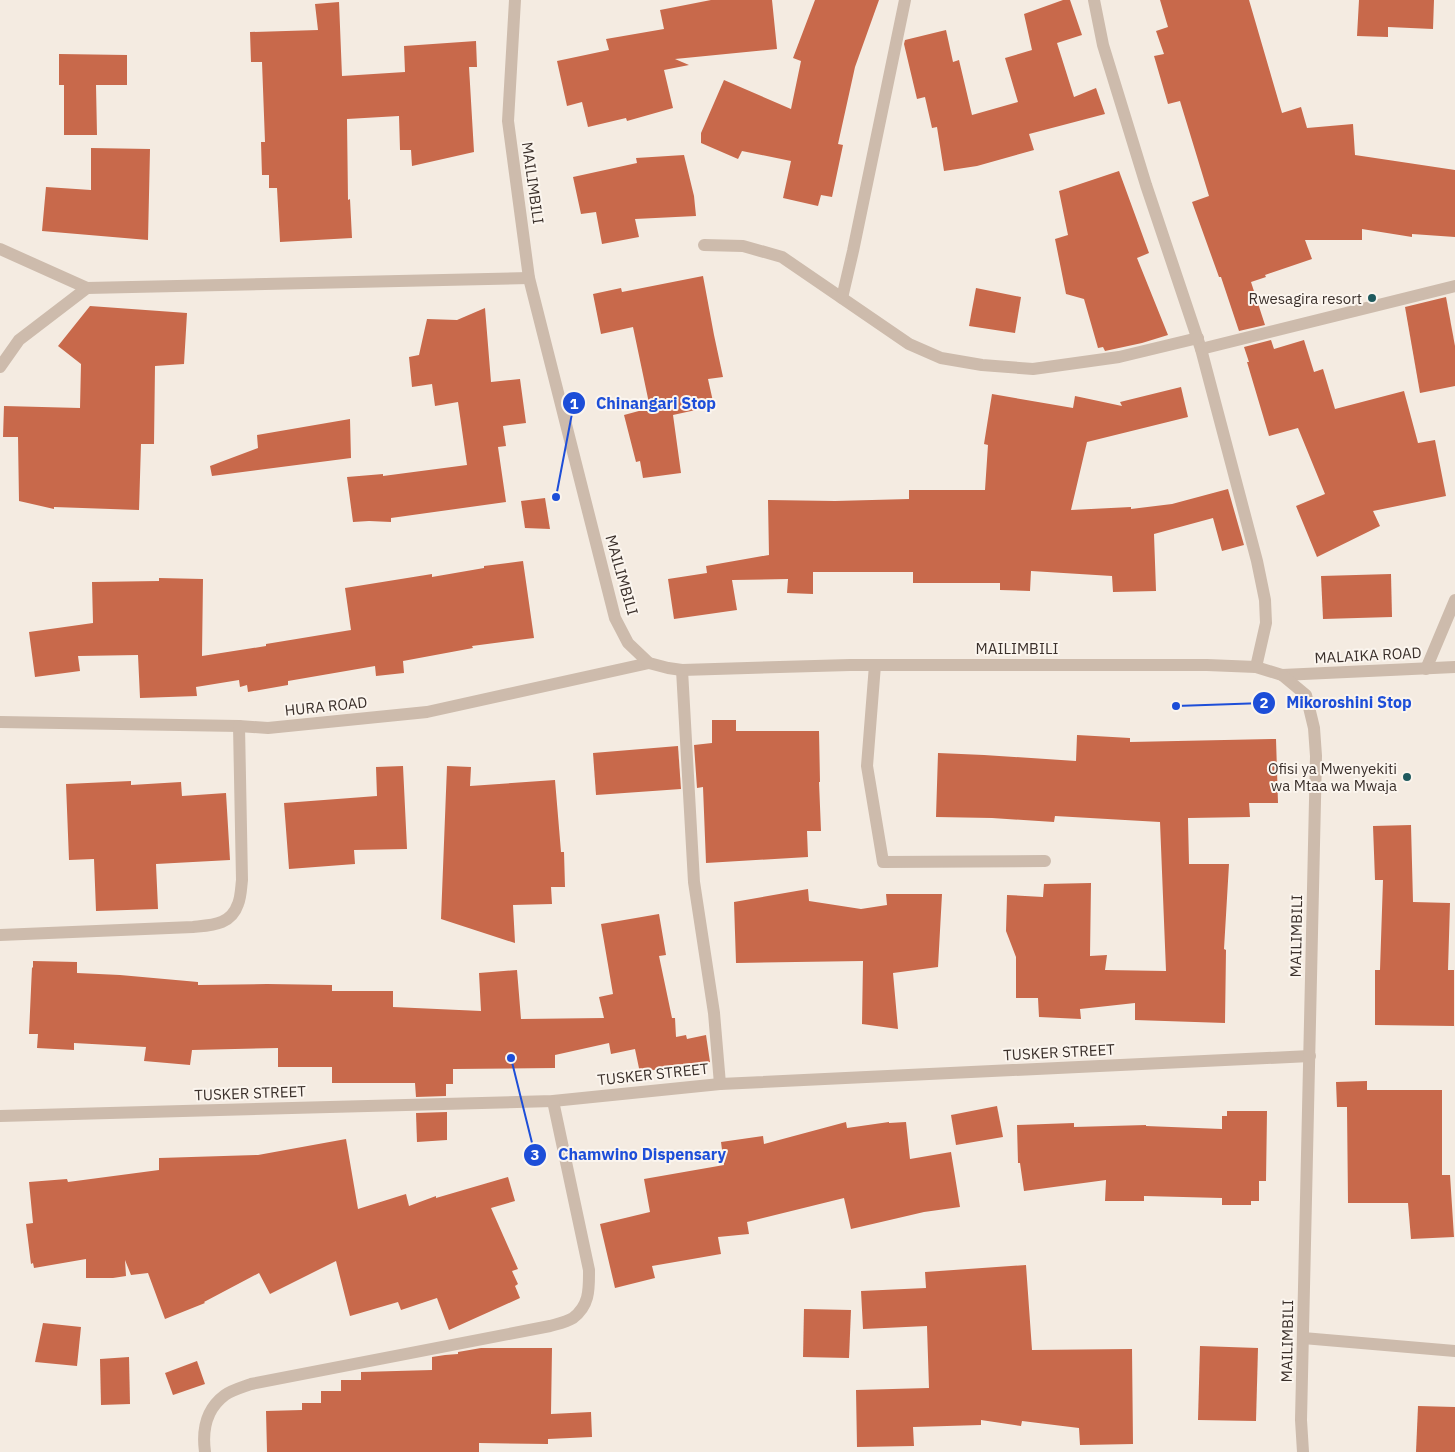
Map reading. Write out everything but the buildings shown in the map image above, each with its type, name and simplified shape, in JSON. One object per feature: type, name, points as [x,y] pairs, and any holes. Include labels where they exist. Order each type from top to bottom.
[{"type":"street","name":"MAILIMBILI","points":[[515,0],[508,121],[530,278],[615,618],[628,643],[649,663],[682,670],[875,665],[1207,665],[1256,667],[1282,675],[1306,695],[1314,728],[1316,756],[1301,1420],[1303,1452]]},
{"type":"street","points":[[842,298],[905,0]]},
{"type":"street","points":[[1094,0],[1103,45],[1149,194],[1200,343],[1257,561],[1266,623],[1256,667]]},
{"type":"street","points":[[704,245],[743,246],[782,257],[909,344],[940,358],[982,365],[1033,369],[1200,343],[1455,286]]},
{"type":"street","points":[[0,250],[87,288],[530,278]]},
{"type":"street","points":[[0,367],[19,340],[87,288]]},
{"type":"street","points":[[1426,669],[1455,600]]},
{"type":"street","name":"HURA ROAD","points":[[0,722],[268,728],[427,712],[649,663]]},
{"type":"street","points":[[875,665],[867,766],[883,862],[1045,861]]},
{"type":"street","name":"MALAIKA ROAD","points":[[1282,675],[1455,667]]},
{"type":"street","points":[[682,670],[694,882],[714,1013],[720,1084]]},
{"type":"street","points":[[0,935],[193,927],[214,925],[228,920],[238,904],[242,880],[239,726]]},
{"type":"street","name":"TUSKER STREET","points":[[0,1116],[553,1101],[720,1084],[1310,1056]]},
{"type":"street","points":[[205,1452],[206,1420],[213,1407],[226,1394],[251,1384],[550,1326],[572,1318],[582,1307],[590,1293],[588,1270],[553,1101]]},
{"type":"street","points":[[1303,1338],[1455,1351]]},
{"type":"place","name":"Rwesagira resort","points":[[1372,298]]},
{"type":"place","name":"Chinangari Stop","points":[[556,497]]},
{"type":"place","name":"Mikoroshini Stop","points":[[1176,706]]},
{"type":"place","name":"Ofisi ya Mwenyekiti wa Mtaa wa Mwaja","points":[[1407,777]]},
{"type":"place","name":"Chamwino Dispensary","points":[[511,1058]]}]
